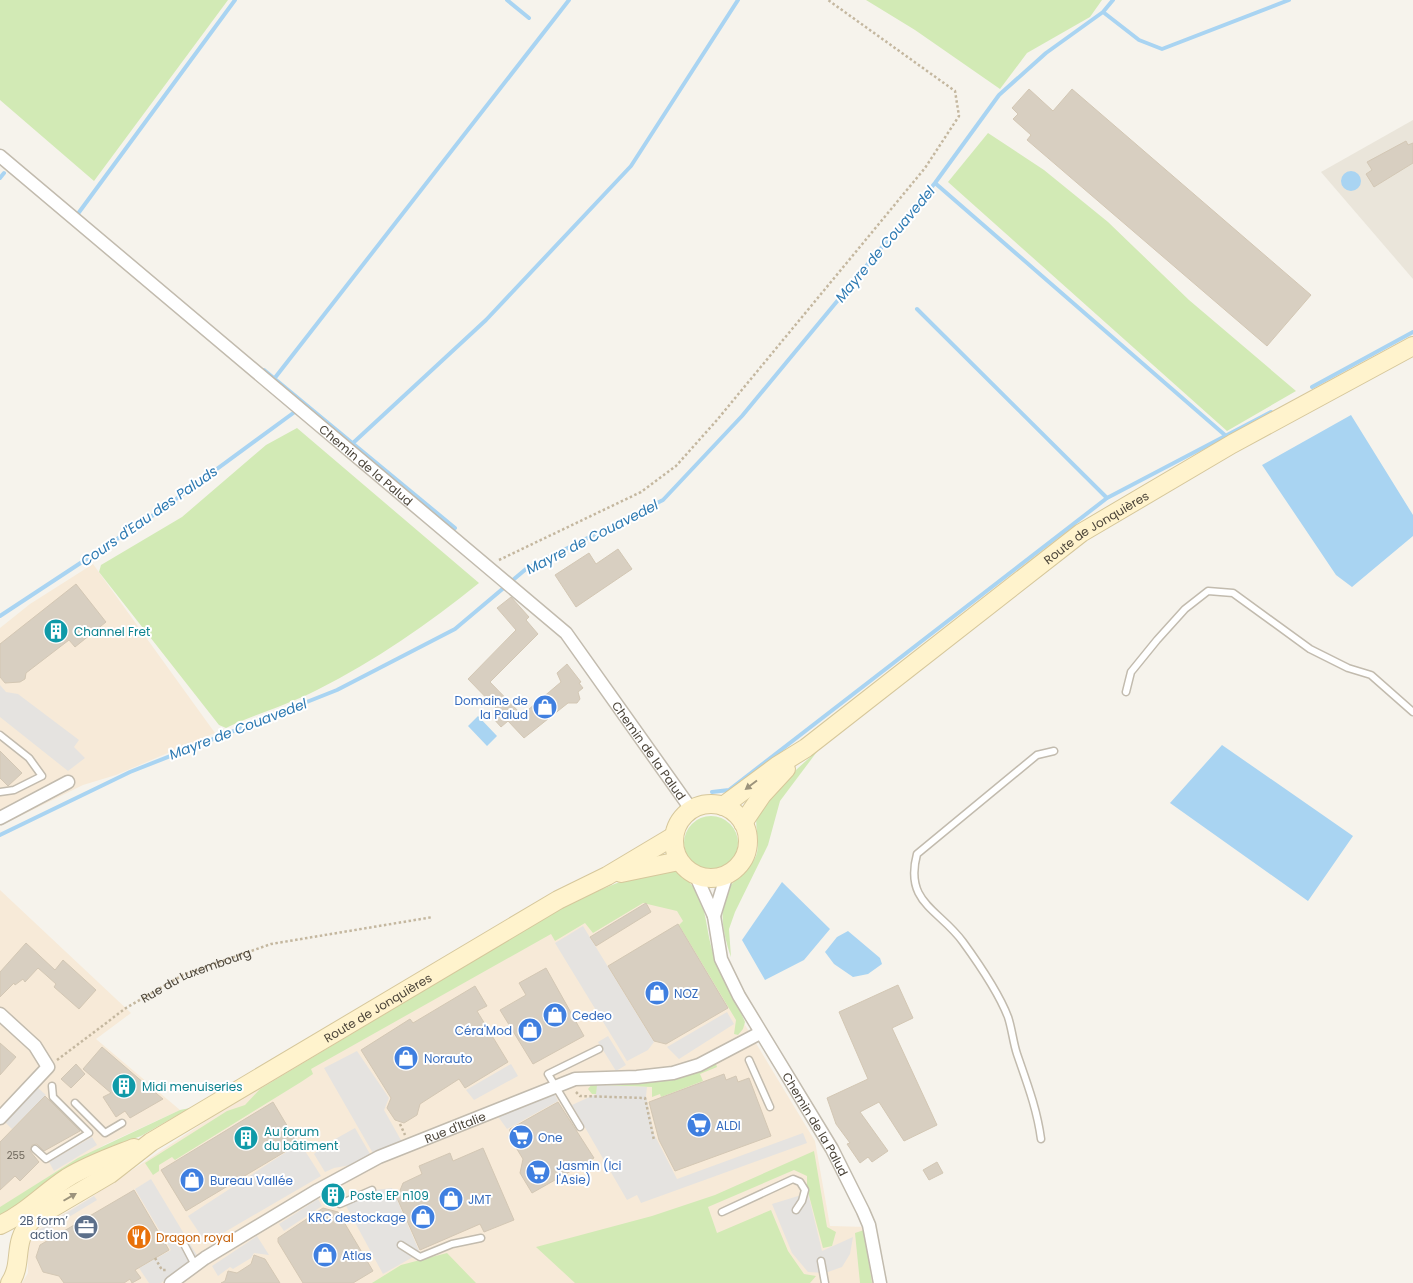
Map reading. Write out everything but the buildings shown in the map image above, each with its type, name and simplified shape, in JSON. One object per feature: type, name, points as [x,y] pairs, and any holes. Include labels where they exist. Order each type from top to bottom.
[{"type":"main road","name":"Route de Jonquières","points":[[723,806],[777,766],[806,748],[1081,533],[1266,424],[1413,346]]},
{"type":"main road","name":"Route de Jonquières","points":[[743,823],[762,795],[806,748]]},
{"type":"main road","points":[[712,804],[723,806],[737,814],[743,823],[748,842],[746,852],[735,869],[727,874],[711,878],[695,874],[679,861],[674,850],[674,836],[682,817],[691,810],[712,804]]},
{"type":"main road","name":"Route de Jonquières","points":[[16,1280],[16,1255],[24,1229],[32,1220],[110,1174],[151,1142],[558,900],[606,876],[674,836]]},
{"type":"main road","name":"Route de Jonquières","points":[[606,876],[679,861]]},
{"type":"main road","name":"Route de Jonquières","points":[[0,1225],[12,1219],[67,1178],[99,1161],[151,1142]]},
{"type":"main road","points":[[0,1231],[9,1238],[16,1255]]},
{"type":"street","name":"Chemin de la Palud","points":[[0,156],[492,568],[566,633],[691,810]]},
{"type":"street","points":[[0,818],[68,782]]},
{"type":"street","name":"Chemin de la Palud","points":[[695,874],[714,916],[721,959],[739,996],[832,1149],[863,1211],[869,1225],[880,1283]]},
{"type":"street","name":"Chemin de la Palud","points":[[714,916],[727,874]]},
{"type":"street","points":[[0,1014],[35,1046],[48,1067],[0,1118]]},
{"type":"street","name":"Rue d'Italie","points":[[170,1277],[195,1265],[345,1174],[379,1158],[562,1084],[592,1077],[637,1077],[673,1073],[699,1065],[760,1033]]},
{"type":"lane","points":[[1126,692],[1131,672],[1185,609],[1208,592],[1233,593],[1310,649],[1348,668],[1371,675],[1413,712]]},
{"type":"lane","points":[[0,735],[29,758],[42,776],[14,790],[0,792]]},
{"type":"lane","points":[[1042,1139],[1033,1098],[1017,1053],[1008,1017],[985,974],[962,940],[933,912],[920,896],[912,871],[917,854],[1037,755],[1054,751]]},
{"type":"lane","points":[[580,1127],[562,1084],[548,1074],[599,1049]]},
{"type":"lane","points":[[749,1060],[770,1107]]},
{"type":"lane","points":[[35,1149],[46,1159],[89,1133],[53,1097],[52,1086]]},
{"type":"lane","points":[[75,1103],[105,1133],[122,1123]]},
{"type":"lane","points":[[722,1212],[793,1179],[800,1182],[805,1190],[802,1201],[796,1210]]},
{"type":"lane","points":[[340,1204],[372,1190]]},
{"type":"lane","points":[[401,1245],[420,1257],[452,1244],[481,1238]]},
{"type":"lane","points":[[185,1246],[195,1265]]},
{"type":"lane","points":[[821,1260],[825,1283]]},
{"type":"path","points":[[492,568],[641,492],[676,466],[717,420],[925,168],[959,116],[955,91],[828,0]]},
{"type":"path","name":"Rue du Luxembourg","points":[[48,1067],[126,1008],[183,975],[271,944],[433,917]]},
{"type":"path","points":[[562,1084],[580,1096],[645,1098],[654,1140]]},
{"type":"path","points":[[155,1258],[162,1270],[170,1277]]},
{"type":"shaded area","points":[[1413,120],[1413,279],[1321,172]]},
{"type":"shaded area","points":[[93,564],[215,733],[116,775],[83,785],[0,826],[0,628],[30,604]]},
{"type":"shaded area","points":[[0,685],[6,692],[18,694],[79,740],[74,747],[85,758],[68,771],[0,717]]},
{"type":"shaded area","points":[[650,871],[715,962],[742,1020],[815,1141],[830,1226],[867,1227],[873,1283],[22,1283],[28,1273],[27,1238],[30,1234],[93,1196],[233,1103],[524,929]]},
{"type":"shaded area","points":[[0,890],[131,1013],[96,1039],[180,1110],[104,1145],[0,1208]]},
{"type":"shaded area","points":[[583,926],[654,1042],[648,1050],[627,1061],[555,943]]},
{"type":"shaded area","points":[[727,1012],[734,1024],[679,1059],[667,1047]]},
{"type":"shaded area","points":[[608,1036],[626,1065],[616,1071],[598,1042]]},
{"type":"shaded area","points":[[357,1051],[389,1098],[384,1110],[402,1142],[374,1155],[324,1068]]},
{"type":"shaded area","points":[[511,1064],[518,1076],[474,1100],[466,1090]]},
{"type":"shaded area","points":[[597,1085],[647,1087],[646,1096],[654,1134],[677,1179],[803,1133],[807,1143],[641,1203],[637,1195],[627,1200],[572,1105],[596,1094]]},
{"type":"shaded area","points":[[38,1088],[46,1095],[12,1129],[5,1122]]},
{"type":"shaded area","points":[[554,1093],[558,1101],[507,1129],[497,1115]]},
{"type":"shaded area","points":[[355,1128],[370,1154],[369,1157],[351,1165],[334,1168],[325,1172],[314,1154],[321,1147]]},
{"type":"shaded area","points":[[92,1137],[97,1145],[54,1171],[49,1162]]},
{"type":"shaded area","points":[[300,1143],[321,1176],[206,1243],[188,1216]]},
{"type":"shaded area","points":[[151,1179],[198,1257],[161,1283],[149,1283],[139,1268],[171,1250],[135,1189]]},
{"type":"shaded area","points":[[392,1188],[420,1253],[383,1274],[346,1206],[357,1192]]},
{"type":"shaded area","points":[[808,1193],[822,1251],[853,1237],[850,1254],[842,1267],[825,1273],[808,1272],[792,1253],[772,1204]]},
{"type":"shaded area","points":[[94,1196],[97,1200],[31,1240],[29,1236]]},
{"type":"shaded area","points":[[318,1199],[322,1206],[284,1231],[279,1224]]},
{"type":"shaded area","points":[[257,1236],[269,1255],[254,1253],[251,1258],[233,1269],[230,1267],[218,1276],[212,1266]]},
{"type":"green space","points":[[0,0],[228,0],[94,181],[0,100]]},
{"type":"green space","points":[[866,0],[1102,0],[1090,17],[1027,53],[1000,89],[915,30]]},
{"type":"green space","points":[[988,133],[1044,170],[1108,222],[1189,300],[1296,391],[1227,431],[948,182]]},
{"type":"green space","points":[[297,428],[479,583],[421,627],[360,667],[306,695],[226,728],[219,725],[99,572],[101,565],[182,517],[266,445]]},
{"type":"green space","points":[[819,749],[780,801],[768,845],[735,912],[729,929],[731,957],[724,931],[724,902],[726,893],[731,885],[748,869],[756,856],[758,846],[757,814],[785,780]]},
{"type":"green space","points":[[706,816],[716,816],[726,820],[734,828],[738,843],[734,858],[726,866],[716,870],[706,870],[696,866],[688,858],[684,848],[684,838],[688,828],[696,820]]},
{"type":"green space","points":[[668,869],[676,872],[686,880],[699,896],[716,961],[745,1022],[743,1029],[738,1035],[734,1034],[736,1020],[679,925],[683,921],[677,911],[643,903],[593,933],[585,923],[555,941],[551,934],[311,1069],[313,1074],[175,1160],[172,1157],[159,1165],[159,1171],[153,1175],[145,1163],[227,1111],[245,1105],[260,1089],[571,902],[617,883]]},
{"type":"green space","points":[[716,1064],[717,1067],[700,1074],[703,1081],[661,1097],[660,1094],[652,1097],[652,1087],[598,1085],[597,1094],[592,1094],[588,1089],[592,1084],[639,1082],[670,1078]]},
{"type":"green space","points":[[190,1108],[141,1136],[115,1146],[0,1215],[0,1207],[78,1158],[180,1110]]},
{"type":"green space","points":[[814,1151],[827,1227],[836,1232],[832,1246],[823,1248],[807,1188],[807,1176],[794,1170],[708,1207],[717,1233],[771,1210],[788,1251],[804,1274],[816,1276],[810,1283],[575,1283],[536,1247],[652,1216],[715,1195]]},
{"type":"green space","points":[[864,1230],[872,1283],[860,1283],[855,1233]]},
{"type":"green space","points":[[447,1253],[476,1283],[372,1283],[401,1265]]},
{"type":"water","points":[[1351,171],[1358,174],[1361,181],[1358,188],[1351,191],[1344,188],[1341,181],[1344,174]]},
{"type":"water","points":[[1351,415],[1413,515],[1413,536],[1352,587],[1336,575],[1262,465]]},
{"type":"water","points":[[478,716],[497,736],[487,746],[468,726]]},
{"type":"water","points":[[1222,745],[1353,836],[1308,901],[1170,803]]},
{"type":"water","points":[[782,882],[830,929],[804,960],[765,980],[742,940]]},
{"type":"water","points":[[848,931],[880,958],[882,964],[868,974],[853,977],[834,964],[825,952],[837,937]]},
{"type":"waterway","points":[[77,215],[235,0]]},
{"type":"waterway","points":[[507,0],[529,18]]},
{"type":"waterway","points":[[274,379],[569,0]]},
{"type":"waterway","points":[[353,443],[486,320],[631,166],[738,0]]},
{"type":"waterway","name":"Mayre de Couavedel","points":[[0,835],[130,772],[337,690],[455,629],[526,569],[663,500],[742,416],[935,183],[999,95],[1046,53],[1103,12],[1113,0]]},
{"type":"waterway","points":[[1103,12],[1139,40],[1162,49],[1289,0]]},
{"type":"waterway","points":[[0,178],[4,173]]},
{"type":"waterway","points":[[935,183],[1226,436]]},
{"type":"waterway","points":[[917,309],[1107,498]]},
{"type":"waterway","points":[[1312,387],[1413,332]]},
{"type":"waterway","points":[[264,370],[455,528]]},
{"type":"waterway","name":"Cours d'Eau des Paluds","points":[[0,616],[161,510],[296,411]]},
{"type":"waterway","points":[[712,792],[729,790],[1107,498],[1271,412]]},
{"type":"place","name":"Channel Fret","points":[[56,631]]},
{"type":"place","name":"Domaine de la Palud","points":[[545,707]]},
{"type":"place","name":"NOZ","points":[[657,993]]},
{"type":"place","name":"Cedeo","points":[[555,1015]]},
{"type":"place","name":"Céra'Mod","points":[[530,1030]]},
{"type":"place","name":"Norauto","points":[[406,1058]]},
{"type":"place","name":"Midi menuiseries","points":[[124,1086]]},
{"type":"place","name":"ALDI","points":[[699,1125]]},
{"type":"place","name":"One","points":[[521,1137]]},
{"type":"place","name":"Au forum du bâtiment","points":[[246,1138]]},
{"type":"place","name":"Jasmin (Ici l'Asie)","points":[[538,1172]]},
{"type":"place","name":"Bureau Vallée","points":[[192,1180]]},
{"type":"place","name":"Poste EP n109","points":[[333,1195]]},
{"type":"place","name":"JMT","points":[[451,1199]]},
{"type":"place","name":"KRC destockage","points":[[423,1217]]},
{"type":"place","name":"2B form’ action","points":[[86,1227]]},
{"type":"place","name":"Dragon royal","points":[[139,1237]]},
{"type":"place","name":"Atlas","points":[[325,1255]]}]
